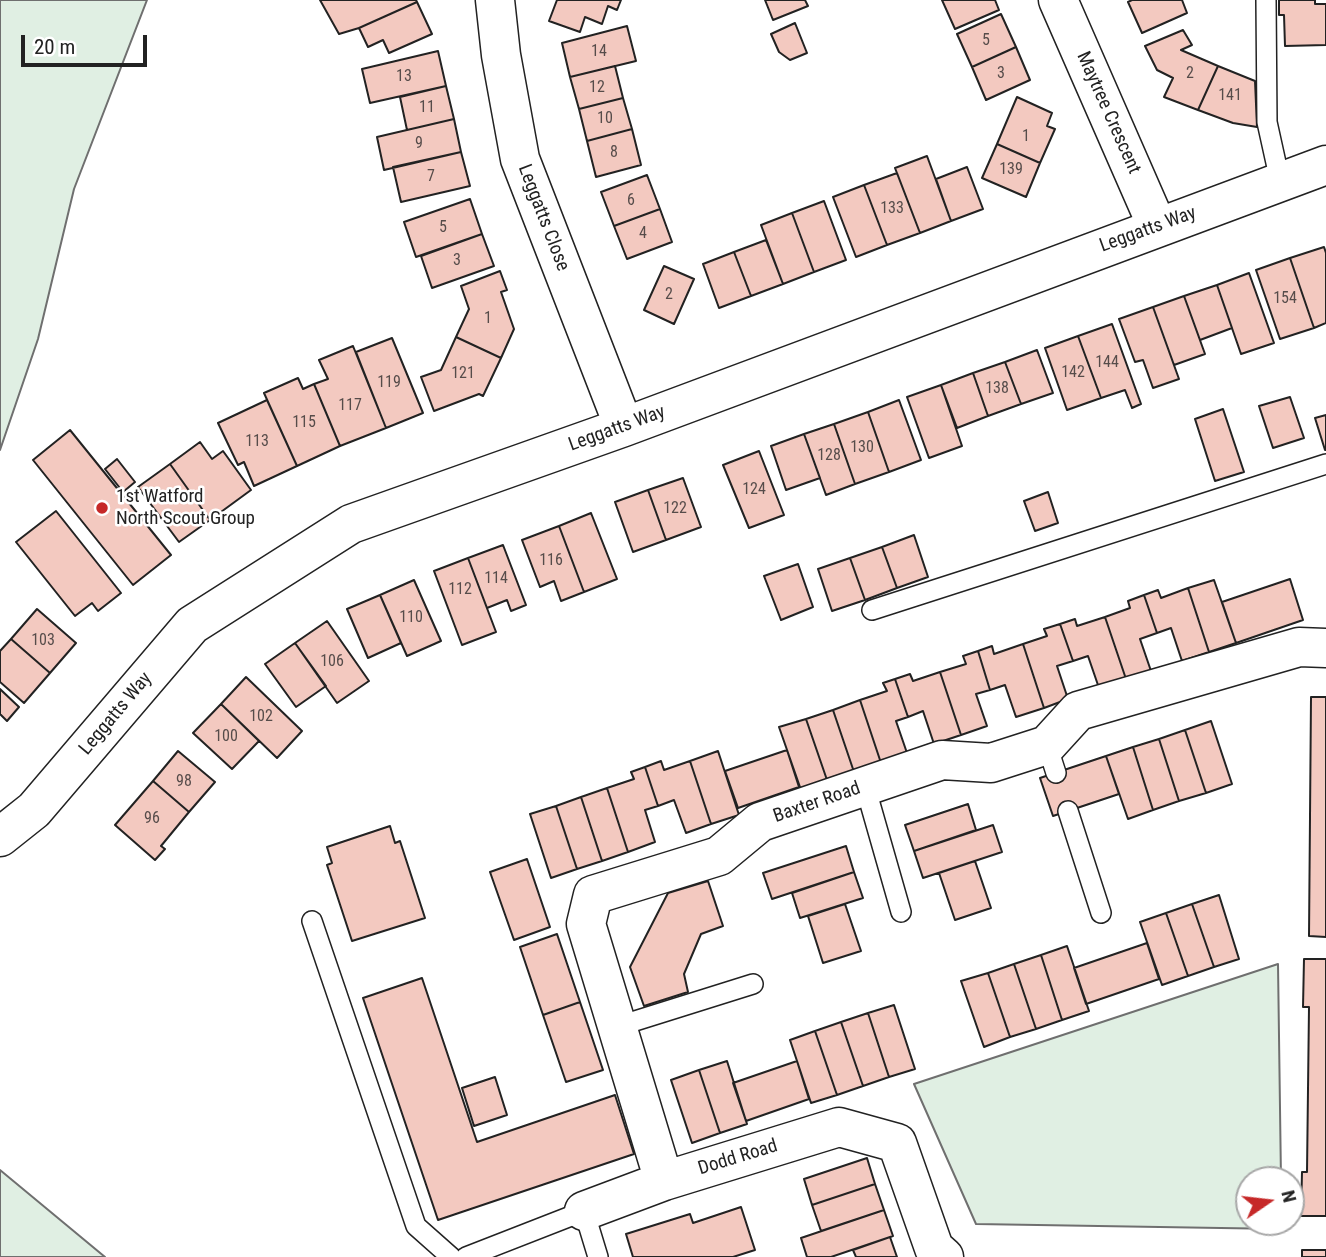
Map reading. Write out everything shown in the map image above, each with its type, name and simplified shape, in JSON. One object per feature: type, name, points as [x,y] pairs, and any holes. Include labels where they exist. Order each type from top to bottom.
[{"type":"street","name":"Leggatts Close","points":[[495,0],[501,55],[520,159],[624,427]]},
{"type":"street","name":"Maytree Crescent","points":[[1058,0],[1157,226]]},
{"type":"street","name":"Leggatts Way","points":[[0,837],[34,810],[192,625],[351,524],[624,427],[1326,165]]},
{"type":"street","name":"Baxter Road","points":[[664,1181],[586,924],[593,895],[719,856],[760,822],[942,760],[991,763],[1051,759],[1078,711],[1299,647],[1326,648]]},
{"type":"street","name":"Dodd Road","points":[[584,1211],[664,1181],[839,1127],[897,1143],[934,1248],[944,1257]]},
{"type":"lane","points":[[1266,0],[1267,122],[1280,181]]},
{"type":"lane","points":[[872,610],[1326,464]]},
{"type":"lane","points":[[865,786],[901,912]]},
{"type":"lane","points":[[1068,811],[1101,913]]},
{"type":"lane","points":[[312,921],[416,1226],[451,1257]]},
{"type":"lane","points":[[618,1026],[753,984]]},
{"type":"lane","points":[[584,1211],[598,1257]]},
{"type":"lane","name":"Dodd Road","points":[[466,1257],[584,1211]]},
{"type":"green space","points":[[0,0],[147,0],[74,189],[38,339],[0,450]]},
{"type":"green space","points":[[1278,964],[1281,1166],[1235,1166],[1235,1228],[976,1224],[914,1084]]},
{"type":"green space","points":[[0,1170],[105,1257],[0,1257]]},
{"type":"building","points":[[320,0],[416,0],[417,2],[339,34]]},
{"type":"building","points":[[557,0],[621,0],[617,10],[608,6],[602,24],[585,17],[580,32],[549,21]]},
{"type":"building","points":[[765,0],[805,0],[808,6],[773,20]]},
{"type":"building","points":[[942,0],[995,0],[999,10],[955,29]]},
{"type":"building","points":[[1182,0],[1187,13],[1142,33],[1128,2]]},
{"type":"building","points":[[1279,0],[1315,0],[1315,4],[1326,4],[1326,45],[1285,46],[1284,15],[1279,15]]},
{"type":"building","points":[[417,2],[432,34],[389,53],[383,40],[368,47],[359,28]]},
{"type":"building","points":[[1001,14],[1016,47],[972,67],[957,34]]},
{"type":"building","points":[[795,23],[807,53],[790,60],[779,52],[771,34]]},
{"type":"building","points":[[627,26],[636,61],[570,77],[562,43]]},
{"type":"building","points":[[1183,30],[1192,45],[1181,50],[1218,66],[1198,110],[1164,97],[1173,78],[1157,70],[1145,46]]},
{"type":"building","points":[[1016,47],[1030,80],[986,100],[972,67]]},
{"type":"building","points":[[438,51],[446,86],[370,103],[362,69]]},
{"type":"building","points":[[615,66],[623,98],[579,109],[570,77]]},
{"type":"building","points":[[1218,66],[1255,81],[1257,127],[1233,123],[1198,110]]},
{"type":"building","points":[[446,86],[454,119],[407,130],[400,97]]},
{"type":"building","points":[[1017,97],[1052,113],[1047,126],[1055,129],[1040,163],[997,144]]},
{"type":"building","points":[[623,98],[632,129],[587,141],[579,109]]},
{"type":"building","points":[[454,119],[461,152],[384,170],[377,137]]},
{"type":"building","points":[[632,129],[641,165],[596,177],[587,141]]},
{"type":"building","points":[[997,144],[1040,163],[1026,197],[982,178]]},
{"type":"building","points":[[461,152],[470,186],[401,202],[393,167]]},
{"type":"building","points":[[927,156],[951,221],[920,233],[895,168]]},
{"type":"building","points":[[967,167],[983,209],[951,221],[936,179]]},
{"type":"building","points":[[897,173],[920,233],[887,245],[864,185]]},
{"type":"building","points":[[647,175],[660,209],[614,226],[601,192]]},
{"type":"building","points":[[864,185],[887,245],[856,257],[833,197]]},
{"type":"building","points":[[470,199],[482,234],[416,257],[404,222]]},
{"type":"building","points":[[824,201],[846,260],[814,272],[792,213]]},
{"type":"building","points":[[660,209],[672,242],[627,259],[614,226]]},
{"type":"building","points":[[792,213],[814,272],[783,284],[761,225]]},
{"type":"building","points":[[482,234],[494,266],[432,288],[421,256]]},
{"type":"building","points":[[766,240],[783,284],[751,296],[734,252]]},
{"type":"building","points":[[1324,247],[1326,323],[1314,328],[1290,258]]},
{"type":"building","points":[[734,252],[751,296],[719,308],[703,264]]},
{"type":"building","points":[[1290,258],[1314,328],[1280,339],[1256,270]]},
{"type":"building","points":[[664,266],[694,279],[674,324],[644,310]]},
{"type":"building","points":[[500,271],[507,290],[501,292],[514,329],[501,358],[456,337],[469,309],[461,286]]},
{"type":"building","points":[[1249,273],[1274,343],[1241,354],[1217,285]]},
{"type":"building","points":[[1217,285],[1232,328],[1200,340],[1184,296]]},
{"type":"building","points":[[1184,296],[1205,354],[1174,365],[1153,307]]},
{"type":"building","points":[[1153,307],[1179,379],[1153,388],[1143,360],[1135,362],[1119,319]]},
{"type":"building","points":[[1112,324],[1141,404],[1132,408],[1125,390],[1101,398],[1078,336]]},
{"type":"building","points":[[1078,336],[1101,398],[1067,410],[1045,348]]},
{"type":"building","points":[[456,337],[501,358],[483,396],[479,394],[434,411],[421,377],[441,370]]},
{"type":"building","points":[[392,338],[423,413],[386,428],[356,352]]},
{"type":"building","points":[[353,346],[386,428],[340,446],[314,384],[328,379],[319,360]]},
{"type":"building","points":[[1037,350],[1053,393],[1021,404],[1005,362]]},
{"type":"building","points":[[1005,362],[1021,404],[988,416],[973,373]]},
{"type":"building","points":[[973,373],[988,416],[957,428],[941,385]]},
{"type":"building","points":[[298,378],[303,389],[314,384],[340,446],[297,466],[264,393]]},
{"type":"building","points":[[941,385],[962,446],[929,458],[907,397]]},
{"type":"building","points":[[1290,397],[1304,438],[1273,448],[1259,406]]},
{"type":"building","points":[[267,400],[297,466],[254,486],[244,462],[238,465],[218,423]]},
{"type":"building","points":[[899,400],[921,460],[889,472],[868,412]]},
{"type":"building","points":[[1223,409],[1244,472],[1215,481],[1195,419]]},
{"type":"building","points":[[868,412],[889,472],[855,484],[834,424]]},
{"type":"building","points":[[1326,415],[1326,450],[1325,450],[1315,418]]},
{"type":"building","points":[[834,424],[855,484],[826,495],[804,434]]},
{"type":"building","name":"1st Watford North Scout Group","points":[[70,430],[171,555],[133,585],[33,460]]},
{"type":"building","points":[[804,434],[820,478],[786,490],[771,446]]},
{"type":"building","points":[[200,442],[212,459],[223,451],[251,490],[210,520],[170,464]]},
{"type":"building","points":[[759,451],[784,515],[749,528],[723,465]]},
{"type":"building","points":[[117,459],[135,482],[123,492],[105,469]]},
{"type":"building","points":[[170,464],[210,520],[179,542],[138,487]]},
{"type":"building","points":[[683,478],[701,527],[666,540],[648,490]]},
{"type":"building","points":[[648,490],[666,540],[633,552],[615,502]]},
{"type":"building","points":[[1048,492],[1058,523],[1035,531],[1024,501]]},
{"type":"building","points":[[56,511],[121,593],[98,611],[92,603],[75,616],[16,542]]},
{"type":"building","points":[[591,513],[617,579],[584,592],[559,526]]},
{"type":"building","points":[[559,526],[584,592],[561,601],[554,581],[540,587],[522,540]]},
{"type":"building","points":[[914,535],[928,577],[897,588],[882,547]]},
{"type":"building","points":[[503,545],[526,605],[511,611],[507,600],[487,608],[468,558]]},
{"type":"building","points":[[882,547],[897,588],[865,600],[850,558]]},
{"type":"building","points":[[468,558],[496,632],[462,645],[434,571]]},
{"type":"building","points":[[850,558],[865,600],[832,611],[818,569]]},
{"type":"building","points":[[798,564],[813,607],[781,620],[764,576]]},
{"type":"building","points":[[1290,579],[1303,620],[1236,643],[1222,602]]},
{"type":"building","points":[[414,580],[441,641],[407,656],[380,595]]},
{"type":"building","points":[[1214,580],[1236,643],[1209,652],[1188,588]]},
{"type":"building","points":[[1188,588],[1209,652],[1182,661],[1171,628],[1157,633],[1144,595],[1158,590],[1161,598]]},
{"type":"building","points":[[380,595],[401,643],[368,658],[347,609]]},
{"type":"building","points":[[1144,595],[1157,633],[1140,639],[1151,671],[1126,679],[1105,617],[1130,608],[1128,601]]},
{"type":"building","points":[[37,609],[76,643],[50,673],[11,639]]},
{"type":"building","points":[[1105,617],[1126,679],[1099,688],[1088,656],[1073,661],[1060,624],[1075,619],[1077,626]]},
{"type":"building","points":[[327,621],[369,681],[337,703],[295,643]]},
{"type":"building","points":[[1060,624],[1073,661],[1057,666],[1068,699],[1044,708],[1023,644],[1047,636],[1044,629]]},
{"type":"building","points":[[11,639],[50,673],[24,703],[0,682],[0,651]]},
{"type":"building","points":[[295,643],[326,686],[296,707],[265,664]]},
{"type":"building","points":[[1023,644],[1044,708],[1016,717],[1005,685],[990,690],[978,651],[992,646],[994,654]]},
{"type":"building","points":[[978,651],[990,690],[976,694],[987,726],[961,735],[940,672],[966,664],[963,656]]},
{"type":"building","points":[[940,672],[961,735],[934,744],[923,711],[908,717],[895,679],[910,674],[913,681]]},
{"type":"building","points":[[246,677],[302,731],[277,758],[221,704]]},
{"type":"building","points":[[895,679],[908,717],[896,721],[907,753],[881,763],[860,700],[887,691],[883,683]]},
{"type":"building","points":[[0,689],[19,707],[7,721],[0,714]]},
{"type":"building","points":[[1311,697],[1326,697],[1326,937],[1309,936]]},
{"type":"building","points":[[860,700],[881,763],[854,772],[833,710]]},
{"type":"building","points":[[221,704],[259,741],[232,769],[193,733]]},
{"type":"building","points":[[833,710],[854,772],[827,780],[806,719]]},
{"type":"building","points":[[806,719],[827,780],[801,790],[779,727]]},
{"type":"building","points":[[1211,721],[1232,784],[1206,793],[1185,730]]},
{"type":"building","points":[[1185,730],[1206,793],[1179,801],[1159,739]]},
{"type":"building","points":[[1159,739],[1179,801],[1153,810],[1133,747]]},
{"type":"building","points":[[1133,747],[1153,810],[1128,819],[1106,756]]},
{"type":"building","points":[[787,750],[799,787],[738,808],[725,771]]},
{"type":"building","points":[[178,751],[215,782],[189,812],[153,781]]},
{"type":"building","points":[[718,751],[739,815],[711,824],[690,761]]},
{"type":"building","points":[[1106,756],[1119,794],[1053,816],[1040,778]]},
{"type":"building","points":[[661,761],[664,770],[690,761],[711,824],[686,833],[674,800],[658,806],[645,767]]},
{"type":"building","points":[[645,767],[658,806],[645,810],[655,842],[628,852],[607,788],[634,779],[631,772]]},
{"type":"building","points":[[153,781],[189,812],[161,846],[165,849],[155,860],[115,825]]},
{"type":"building","points":[[607,788],[628,852],[602,861],[581,797]]},
{"type":"building","points":[[581,797],[602,861],[577,869],[556,806]]},
{"type":"building","points":[[968,804],[976,830],[914,851],[905,825]]},
{"type":"building","points":[[556,806],[577,869],[551,878],[530,814]]},
{"type":"building","points":[[993,825],[1002,852],[923,878],[914,851]]},
{"type":"building","points":[[390,826],[395,843],[400,841],[425,918],[352,941],[327,865],[332,863],[327,847]]},
{"type":"building","points":[[846,846],[854,872],[772,899],[763,873]]},
{"type":"building","points":[[527,859],[550,927],[514,940],[490,872]]},
{"type":"building","points":[[975,861],[991,908],[955,920],[939,873]]},
{"type":"building","points":[[854,872],[863,898],[800,918],[792,893]]},
{"type":"building","points":[[708,881],[723,926],[701,934],[684,974],[688,992],[644,1006],[630,967],[668,893]]},
{"type":"building","points":[[1219,895],[1239,959],[1214,967],[1192,904]]},
{"type":"building","points":[[845,904],[861,951],[823,963],[808,916]]},
{"type":"building","points":[[1192,904],[1214,967],[1188,976],[1166,913]]},
{"type":"building","points":[[1166,913],[1188,976],[1162,985],[1140,922]]},
{"type":"building","points":[[557,934],[580,1002],[543,1015],[520,947]]},
{"type":"building","points":[[1147,943],[1159,979],[1086,1004],[1074,968]]},
{"type":"building","points":[[1067,946],[1089,1011],[1062,1020],[1041,955]]},
{"type":"building","points":[[1041,955],[1062,1020],[1036,1029],[1014,964]]},
{"type":"building","points":[[1304,959],[1326,959],[1326,1216],[1305,1216],[1309,1007],[1303,1007]]},
{"type":"building","points":[[1014,964],[1036,1029],[1010,1037],[988,973]]},
{"type":"building","points":[[988,973],[1010,1037],[984,1047],[961,981]]},
{"type":"building","points":[[422,978],[477,1142],[615,1095],[634,1154],[438,1220],[363,998]]},
{"type":"building","points":[[580,1002],[603,1070],[566,1082],[543,1015]]},
{"type":"building","points":[[894,1005],[915,1069],[889,1077],[868,1013]]},
{"type":"building","points":[[868,1013],[889,1077],[863,1086],[841,1022]]},
{"type":"building","points":[[841,1022],[863,1086],[837,1095],[815,1031]]},
{"type":"building","points":[[815,1031],[837,1095],[811,1103],[790,1040]]},
{"type":"building","points":[[727,1061],[747,1124],[720,1133],[699,1070]]},
{"type":"building","points":[[797,1061],[809,1099],[746,1121],[733,1083]]},
{"type":"building","points":[[699,1070],[720,1133],[692,1143],[671,1080]]},
{"type":"building","points":[[495,1077],[507,1115],[474,1126],[462,1088]]},
{"type":"building","points":[[867,1158],[875,1184],[812,1205],[804,1179]]},
{"type":"building","points":[[875,1184],[884,1210],[821,1231],[812,1205]]},
{"type":"building","points":[[741,1207],[755,1250],[733,1257],[633,1257],[626,1234],[690,1214],[693,1223]]},
{"type":"building","points":[[884,1210],[893,1236],[831,1257],[807,1257],[801,1238]]},
{"type":"building","points":[[890,1237],[897,1257],[856,1257],[853,1250]]},
{"type":"building","points":[[1302,1250],[1326,1250],[1326,1257],[1302,1257]]},
{"type":"place","name":"1st Watford North Scout Group","points":[[102,508]]}]
